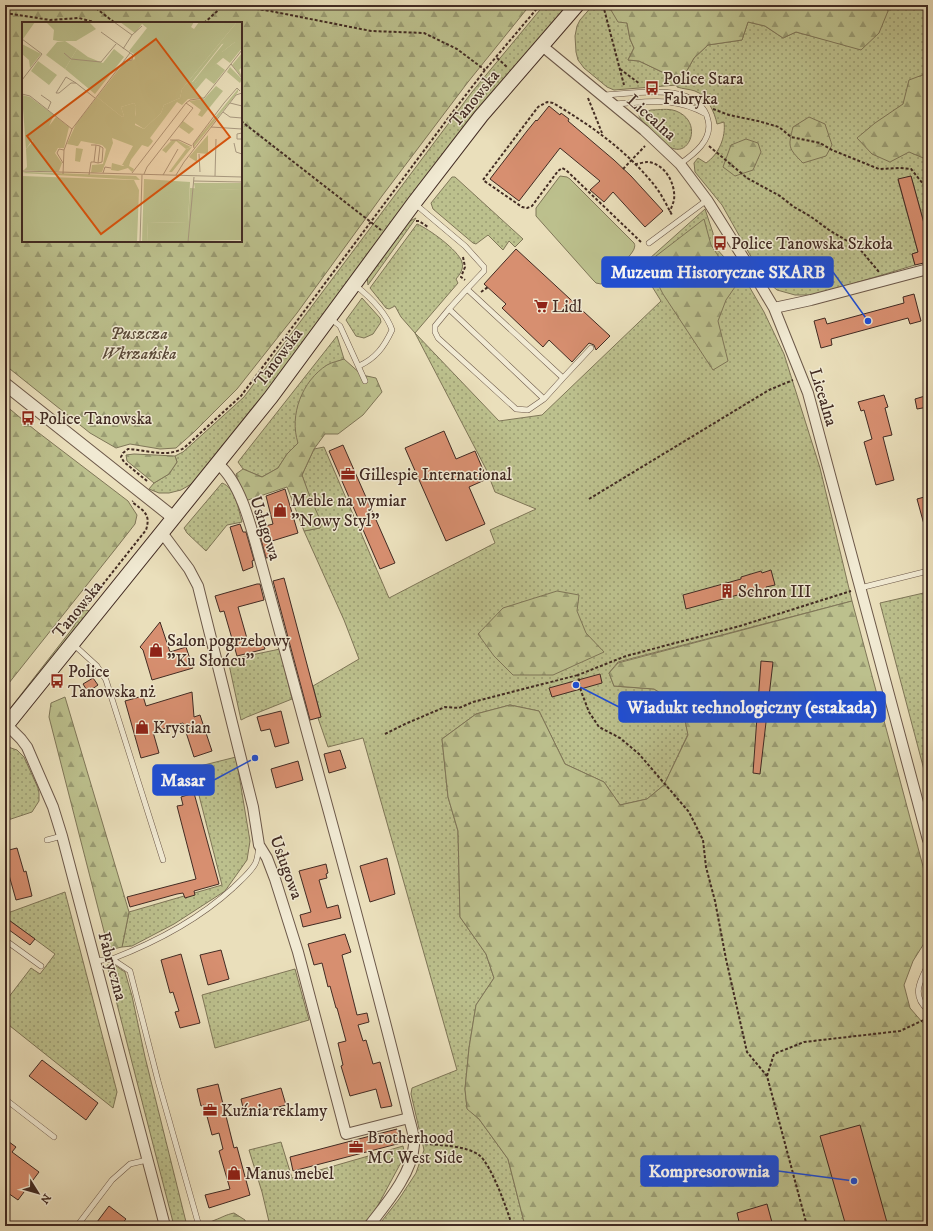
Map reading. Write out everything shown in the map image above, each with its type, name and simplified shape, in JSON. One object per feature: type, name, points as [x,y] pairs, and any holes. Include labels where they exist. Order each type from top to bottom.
[{"type":"main road","name":"Tanowska","points":[[6,726],[271,397],[414,203],[481,116],[576,5]]},
{"type":"street","name":"Licealna","points":[[541,45],[614,104],[680,164],[707,200],[774,308],[808,394],[928,840]]},
{"type":"street","points":[[774,308],[811,300],[928,269]]},
{"type":"street","points":[[5,384],[174,518]]},
{"type":"street","name":"Usługowa","points":[[218,464],[229,475],[236,487],[248,519],[281,632],[306,731],[386,1022],[409,1118],[414,1144],[412,1157],[401,1181],[369,1226]]},
{"type":"street","name":"Usługowa","points":[[161,534],[166,538],[190,569],[198,586],[253,807],[259,845],[267,858],[275,878],[298,952],[346,1134],[409,1118]]},
{"type":"street","name":"Fabryczna","points":[[6,726],[16,733],[27,747],[53,807],[62,836],[165,1226]]},
{"type":"lane","points":[[603,95],[649,92],[672,93],[685,96],[698,102],[707,114],[709,128],[704,142],[694,153],[680,164]]},
{"type":"lane","points":[[614,104],[669,102],[691,106],[707,114]]},
{"type":"lane","points":[[649,243],[707,200]]},
{"type":"lane","points":[[414,203],[465,246],[484,267],[484,271],[435,326],[435,332],[438,338],[516,409],[528,410],[544,399],[591,348]]},
{"type":"lane","points":[[355,284],[364,292],[388,320],[392,330],[384,345],[369,361],[359,366]]},
{"type":"lane","points":[[469,287],[563,378]]},
{"type":"lane","points":[[449,310],[544,399]]},
{"type":"lane","points":[[330,318],[340,326],[365,381]]},
{"type":"lane","points":[[860,588],[928,571]]},
{"type":"lane","points":[[72,643],[97,666],[106,680],[163,860]]},
{"type":"lane","points":[[47,840],[62,836]]},
{"type":"lane","points":[[95,961],[112,959],[139,948],[168,933],[216,903],[242,880],[256,863],[259,845]]},
{"type":"lane","points":[[5,940],[41,966]]},
{"type":"lane","points":[[112,959],[130,971],[158,1082],[199,1226]]},
{"type":"lane","points":[[928,965],[920,983],[918,992],[921,1002],[928,1010]]},
{"type":"lane","points":[[928,990],[928,1005]]},
{"type":"lane","points":[[5,1099],[54,1137]]},
{"type":"lane","points":[[77,1226],[112,1180],[130,1164],[147,1160]]},
{"type":"path","points":[[92,5],[114,22]]},
{"type":"path","points":[[205,22],[224,5]]},
{"type":"path","points":[[231,5],[270,11],[371,31],[424,33],[457,49],[485,70]]},
{"type":"path","points":[[147,484],[147,480],[124,462],[122,458],[123,453],[128,449],[170,453],[177,452],[184,448],[241,396],[351,247],[371,223],[485,70],[540,5]]},
{"type":"path","points":[[603,5],[626,91]]},
{"type":"path","points":[[5,13],[50,20],[79,18],[93,22]]},
{"type":"path","points":[[620,69],[642,85]]},
{"type":"path","points":[[587,94],[603,135]]},
{"type":"path","points":[[649,243],[641,242],[566,170],[562,168],[558,171],[532,206],[527,208],[522,207],[483,180],[543,103],[553,103],[603,135],[632,160],[656,187],[676,222]]},
{"type":"path","points":[[713,108],[779,128],[791,137],[820,143],[832,150],[879,169],[911,169],[928,190]]},
{"type":"path","points":[[242,122],[390,237]]},
{"type":"path","points":[[704,142],[747,178],[780,196],[794,207],[859,248],[886,281]]},
{"type":"path","points":[[623,169],[648,144]]},
{"type":"path","points":[[635,164],[648,162],[658,165],[667,173],[674,191],[674,200],[670,212]]},
{"type":"path","points":[[415,221],[419,221],[433,230]]},
{"type":"path","points":[[459,252],[463,257],[465,267],[461,277],[469,287],[482,292],[488,287]]},
{"type":"path","points":[[589,499],[769,390],[801,376]]},
{"type":"path","points":[[78,616],[146,530],[148,523],[146,513],[132,502],[135,498]]},
{"type":"path","points":[[386,734],[445,707],[460,708],[473,702],[578,675],[626,656],[740,626],[860,588]]},
{"type":"path","points":[[578,675],[581,690],[589,712],[599,728],[620,738],[639,754],[689,812],[703,840],[706,867],[715,901],[726,959],[747,1052],[767,1076],[807,1226]]},
{"type":"path","points":[[767,1076],[774,1054],[804,1042],[900,1031],[928,1018]]},
{"type":"path","points":[[414,1144],[434,1144],[460,1147],[480,1156],[490,1171],[509,1213],[512,1226]]},
{"type":"green space","name":"Puszcza Wkrzańska","points":[[5,5],[530,5],[468,82],[382,196],[297,313],[237,389],[194,432],[176,448],[160,449],[130,444],[116,448],[90,433],[5,365]]},
{"type":"green space","points":[[544,5],[569,5],[291,363],[193,483],[181,490],[169,493],[159,493],[149,489],[154,483],[169,474],[177,462],[175,456],[183,452],[244,397],[472,92]]},
{"type":"green space","points":[[593,5],[608,5],[612,11],[627,23],[630,39],[634,48],[628,60],[639,61],[681,81],[694,58],[708,45],[742,40],[748,22],[765,26],[783,38],[796,32],[861,49],[888,11],[886,5],[928,5],[928,237],[911,176],[898,180],[918,252],[912,254],[915,265],[816,295],[795,295],[777,290],[763,278],[722,205],[695,172],[694,163],[698,158],[706,163],[715,155],[721,145],[724,133],[724,122],[717,124],[707,100],[695,91],[677,87],[677,85],[614,90],[607,87],[584,68],[578,60],[575,36],[580,20]]},
{"type":"green space","points":[[608,5],[886,5],[888,11],[879,33],[861,50],[796,32],[783,38],[765,26],[748,22],[742,40],[708,45],[694,58],[681,81],[639,61],[628,60],[634,48],[630,39],[627,23],[618,22]]},
{"type":"green space","points":[[928,73],[928,160],[909,152],[890,162],[872,154],[857,138],[875,123],[903,104],[909,80]]},
{"type":"green space","points":[[651,110],[673,110],[684,116],[689,122],[691,128],[691,135],[686,146],[681,149],[670,147],[647,127],[639,116],[640,113]]},
{"type":"green space","points":[[809,117],[825,124],[832,145],[826,156],[803,163],[794,154],[790,147],[790,139],[793,127]]},
{"type":"green space","points":[[746,139],[758,143],[761,152],[753,170],[735,176],[723,167],[731,145]]},
{"type":"green space","points":[[560,176],[570,179],[635,246],[629,257],[601,284],[596,283],[593,280],[536,216],[536,208]]},
{"type":"green space","points":[[452,177],[455,177],[523,239],[515,247],[509,241],[503,250],[488,235],[476,244],[473,243],[433,209],[431,203]]},
{"type":"green space","points":[[705,209],[713,233],[714,246],[746,281],[764,312],[784,354],[820,468],[852,601],[618,662],[609,673],[614,686],[654,689],[682,706],[688,734],[664,785],[647,799],[620,805],[604,782],[565,764],[539,711],[510,705],[476,714],[442,739],[448,797],[458,831],[460,917],[486,954],[494,978],[476,1005],[469,1048],[465,1089],[467,1108],[479,1119],[508,1159],[525,1226],[378,1226],[399,1199],[416,1173],[424,1150],[411,1094],[412,1088],[457,1070],[363,738],[328,747],[318,718],[321,717],[313,686],[359,659],[344,620],[304,531],[320,528],[302,475],[314,449],[324,447],[389,598],[495,543],[490,530],[536,509],[495,492],[486,469],[415,333],[499,421],[542,415],[661,301],[640,267]]},
{"type":"green space","points":[[416,218],[368,285],[367,276],[408,222]]},
{"type":"green space","points":[[704,219],[711,245],[737,284],[726,300],[718,321],[728,361],[713,370],[663,294],[647,263]]},
{"type":"green space","points":[[417,224],[429,230],[455,252],[462,262],[462,269],[456,279],[458,283],[415,333],[401,317],[395,306],[389,309],[386,308],[370,288]]},
{"type":"green space","points":[[362,298],[380,318],[381,322],[373,334],[364,338],[356,336],[346,320]]},
{"type":"green space","points":[[337,336],[344,359],[328,365],[298,443],[287,454],[278,468],[262,477],[243,469],[238,462]]},
{"type":"green space","points":[[344,359],[362,375],[376,378],[382,392],[363,415],[338,434],[325,434],[314,449],[302,475],[322,524],[320,528],[304,531],[287,487],[245,501],[236,474],[243,469],[262,477],[278,468],[287,454],[298,443],[295,421],[304,389],[318,372],[327,365]]},
{"type":"green space","points":[[5,405],[35,430],[128,501],[137,515],[135,524],[5,688]]},
{"type":"green space","points":[[126,455],[175,456],[177,462],[169,474],[154,483],[127,461]]},
{"type":"green space","points":[[222,483],[230,489],[233,494],[238,505],[242,522],[227,525],[206,551],[187,533],[184,528]]},
{"type":"green space","points":[[557,591],[579,595],[577,611],[586,633],[604,652],[553,675],[513,675],[494,656],[478,634],[503,608]]},
{"type":"green space","points":[[928,592],[928,785],[880,603]]},
{"type":"green space","points":[[852,601],[928,885],[928,937],[913,961],[904,985],[910,1008],[923,1023],[928,1024],[928,1226],[525,1226],[508,1159],[479,1119],[467,1109],[465,1089],[469,1048],[476,1005],[494,978],[486,954],[460,917],[458,831],[448,797],[442,739],[476,714],[510,705],[539,711],[565,764],[604,782],[620,805],[647,799],[664,785],[688,735],[682,706],[654,689],[614,686],[609,673],[618,663]]},
{"type":"green space","points":[[83,611],[90,611],[5,718],[5,715],[72,629]]},
{"type":"green space","points":[[280,649],[292,699],[241,720],[228,660]]},
{"type":"green space","points":[[65,697],[129,912],[122,947],[113,949],[107,943],[49,717],[51,703]]},
{"type":"green space","points":[[8,747],[17,750],[24,757],[38,788],[39,801],[32,812],[5,821],[5,750]]},
{"type":"green space","points":[[236,757],[250,841],[247,860],[225,891],[174,924],[132,946],[122,947],[129,912],[222,885],[192,768]]},
{"type":"green space","points":[[65,892],[117,1092],[113,1108],[5,1022],[5,1002],[31,968],[40,974],[55,954],[5,917],[5,914]]},
{"type":"green space","points":[[113,964],[125,972],[132,996],[145,1057],[187,1226],[174,1226],[107,965]]},
{"type":"green space","points":[[295,969],[309,1020],[215,1048],[202,995]]},
{"type":"green space","points":[[281,1142],[292,1178],[403,1146],[405,1155],[376,1209],[363,1226],[270,1226],[262,1192],[249,1150]]},
{"type":"green space","points":[[234,1213],[245,1220],[246,1226],[189,1226],[188,1224],[209,1222]]},
{"type":"building","points":[[549,106],[560,115],[561,113],[569,119],[568,121],[614,160],[663,211],[645,227],[613,192],[604,202],[590,190],[600,181],[560,148],[519,201],[490,179],[527,131]]},
{"type":"building","points":[[911,176],[928,238],[928,262],[915,265],[912,254],[918,252],[898,179]]},
{"type":"building","name":"Lidl","points":[[516,249],[610,336],[596,350],[594,345],[589,343],[572,362],[549,340],[543,347],[502,308],[506,304],[484,284]]},
{"type":"building","points":[[914,294],[921,321],[910,324],[908,318],[831,339],[832,345],[821,348],[814,321],[825,318],[827,324],[904,303],[903,297]]},
{"type":"building","points":[[884,395],[888,407],[885,408],[892,435],[883,437],[894,480],[876,485],[864,442],[872,439],[864,410],[861,411],[858,402]]},
{"type":"building","points":[[925,396],[928,407],[917,409],[915,399]]},
{"type":"building","points":[[444,431],[456,459],[475,451],[487,479],[469,487],[485,524],[446,541],[405,448]]},
{"type":"building","points":[[343,445],[395,563],[380,569],[329,451]]},
{"type":"building","name":"Meble na wymiar \"Nowy Styl\"","points":[[285,489],[298,533],[272,541],[276,556],[266,558],[258,528],[273,524],[266,496]]},
{"type":"building","points":[[928,496],[928,527],[925,528],[917,499]]},
{"type":"building","points":[[240,524],[243,532],[246,532],[254,560],[252,561],[253,567],[243,571],[230,527]]},
{"type":"building","name":"Schron III","points":[[771,570],[775,585],[745,595],[745,593],[686,609],[683,595],[741,579],[741,577],[761,571],[762,573]]},
{"type":"building","points":[[284,578],[321,717],[310,720],[273,581]]},
{"type":"building","points":[[260,584],[264,600],[238,607],[248,642],[261,639],[265,649],[237,656],[224,611],[220,612],[215,596]]},
{"type":"building","name":"Salon pogrzebowy \"Ku Słońcu\"","points":[[160,622],[170,652],[186,647],[193,668],[152,680],[143,650],[140,647]]},
{"type":"building","points":[[761,661],[773,662],[760,774],[753,773]]},
{"type":"building","points":[[600,674],[602,683],[552,697],[549,688]]},
{"type":"building","points":[[93,678],[98,685],[88,692],[83,684]]},
{"type":"building","points":[[192,692],[194,717],[200,715],[212,751],[194,757],[183,723],[153,732],[159,753],[141,758],[125,701],[143,696],[146,706]]},
{"type":"building","points":[[281,711],[289,743],[275,747],[270,729],[261,731],[257,717]]},
{"type":"building","points":[[340,750],[346,768],[329,773],[324,754]]},
{"type":"building","points":[[298,761],[303,780],[276,788],[271,769]]},
{"type":"building","points":[[194,793],[219,884],[194,891],[195,895],[185,898],[183,893],[130,907],[127,897],[196,879],[177,806],[183,805],[181,797]]},
{"type":"building","points":[[17,848],[24,872],[26,871],[32,896],[16,900],[7,868],[5,869],[5,851]]},
{"type":"building","points":[[387,858],[395,894],[370,902],[360,866]]},
{"type":"building","points":[[326,864],[328,873],[326,874],[327,878],[319,880],[327,908],[338,905],[341,918],[303,927],[300,915],[311,912],[299,871]]},
{"type":"building","points":[[6,918],[35,939],[30,945],[5,927]]},
{"type":"building","points":[[345,934],[351,952],[342,955],[357,1015],[367,1013],[369,1022],[358,1025],[363,1041],[366,1040],[373,1064],[380,1062],[392,1106],[381,1108],[376,1089],[350,1096],[341,1066],[343,1065],[338,1043],[346,1041],[330,986],[328,987],[322,963],[314,965],[308,944]]},
{"type":"building","points":[[221,950],[229,979],[208,985],[200,955]]},
{"type":"building","points":[[181,954],[200,1023],[180,1028],[175,1012],[179,1011],[173,992],[170,993],[161,960]]},
{"type":"building","points":[[42,1060],[98,1103],[86,1120],[29,1076]]},
{"type":"building","points":[[218,1084],[234,1148],[237,1147],[250,1195],[209,1208],[205,1195],[230,1189],[219,1151],[223,1149],[219,1133],[212,1135],[204,1105],[201,1106],[197,1089]]},
{"type":"building","points":[[281,1088],[286,1105],[245,1116],[241,1099]]},
{"type":"building","points":[[860,1125],[888,1226],[846,1226],[820,1136]]},
{"type":"building","points":[[397,1129],[401,1143],[293,1171],[290,1157]]},
{"type":"building","points":[[5,1139],[16,1147],[12,1152],[39,1172],[18,1200],[5,1191]]},
{"type":"building","points":[[767,1204],[773,1226],[740,1226],[737,1213]]},
{"type":"building","points":[[109,1206],[126,1219],[120,1226],[94,1226]]},
{"type":"place","name":"Police Stara Fabryka","points":[[652,88]]},
{"type":"place","name":"Police Tanowska Szkoła","points":[[720,243]]},
{"type":"place","name":"Lidl","points":[[541,306]]},
{"type":"place","name":"Muzeum Historyczne SKARB","points":[[868,321]]},
{"type":"place","name":"Police Tanowska","points":[[28,418]]},
{"type":"place","name":"Gillespie International","points":[[348,474]]},
{"type":"place","name":"Meble na wymiar \"Nowy Styl\"","points":[[280,510]]},
{"type":"place","name":"Schron III","points":[[727,591]]},
{"type":"place","name":"Salon pogrzebowy \"Ku Słońcu\"","points":[[156,650]]},
{"type":"place","name":"Police Tanowska nż","points":[[57,681]]},
{"type":"place","name":"Wiadukt technologiczny (estakada)","points":[[576,685]]},
{"type":"place","name":"Krystian","points":[[142,727]]},
{"type":"place","name":"Masar","points":[[255,758]]},
{"type":"place","name":"Kuźnia reklamy","points":[[210,1110]]},
{"type":"place","name":"Brotherhood MC West Side","points":[[356,1147]]},
{"type":"place","name":"Manus mebel","points":[[234,1173]]},
{"type":"place","name":"Kompresorownia","points":[[854,1181]]}]
